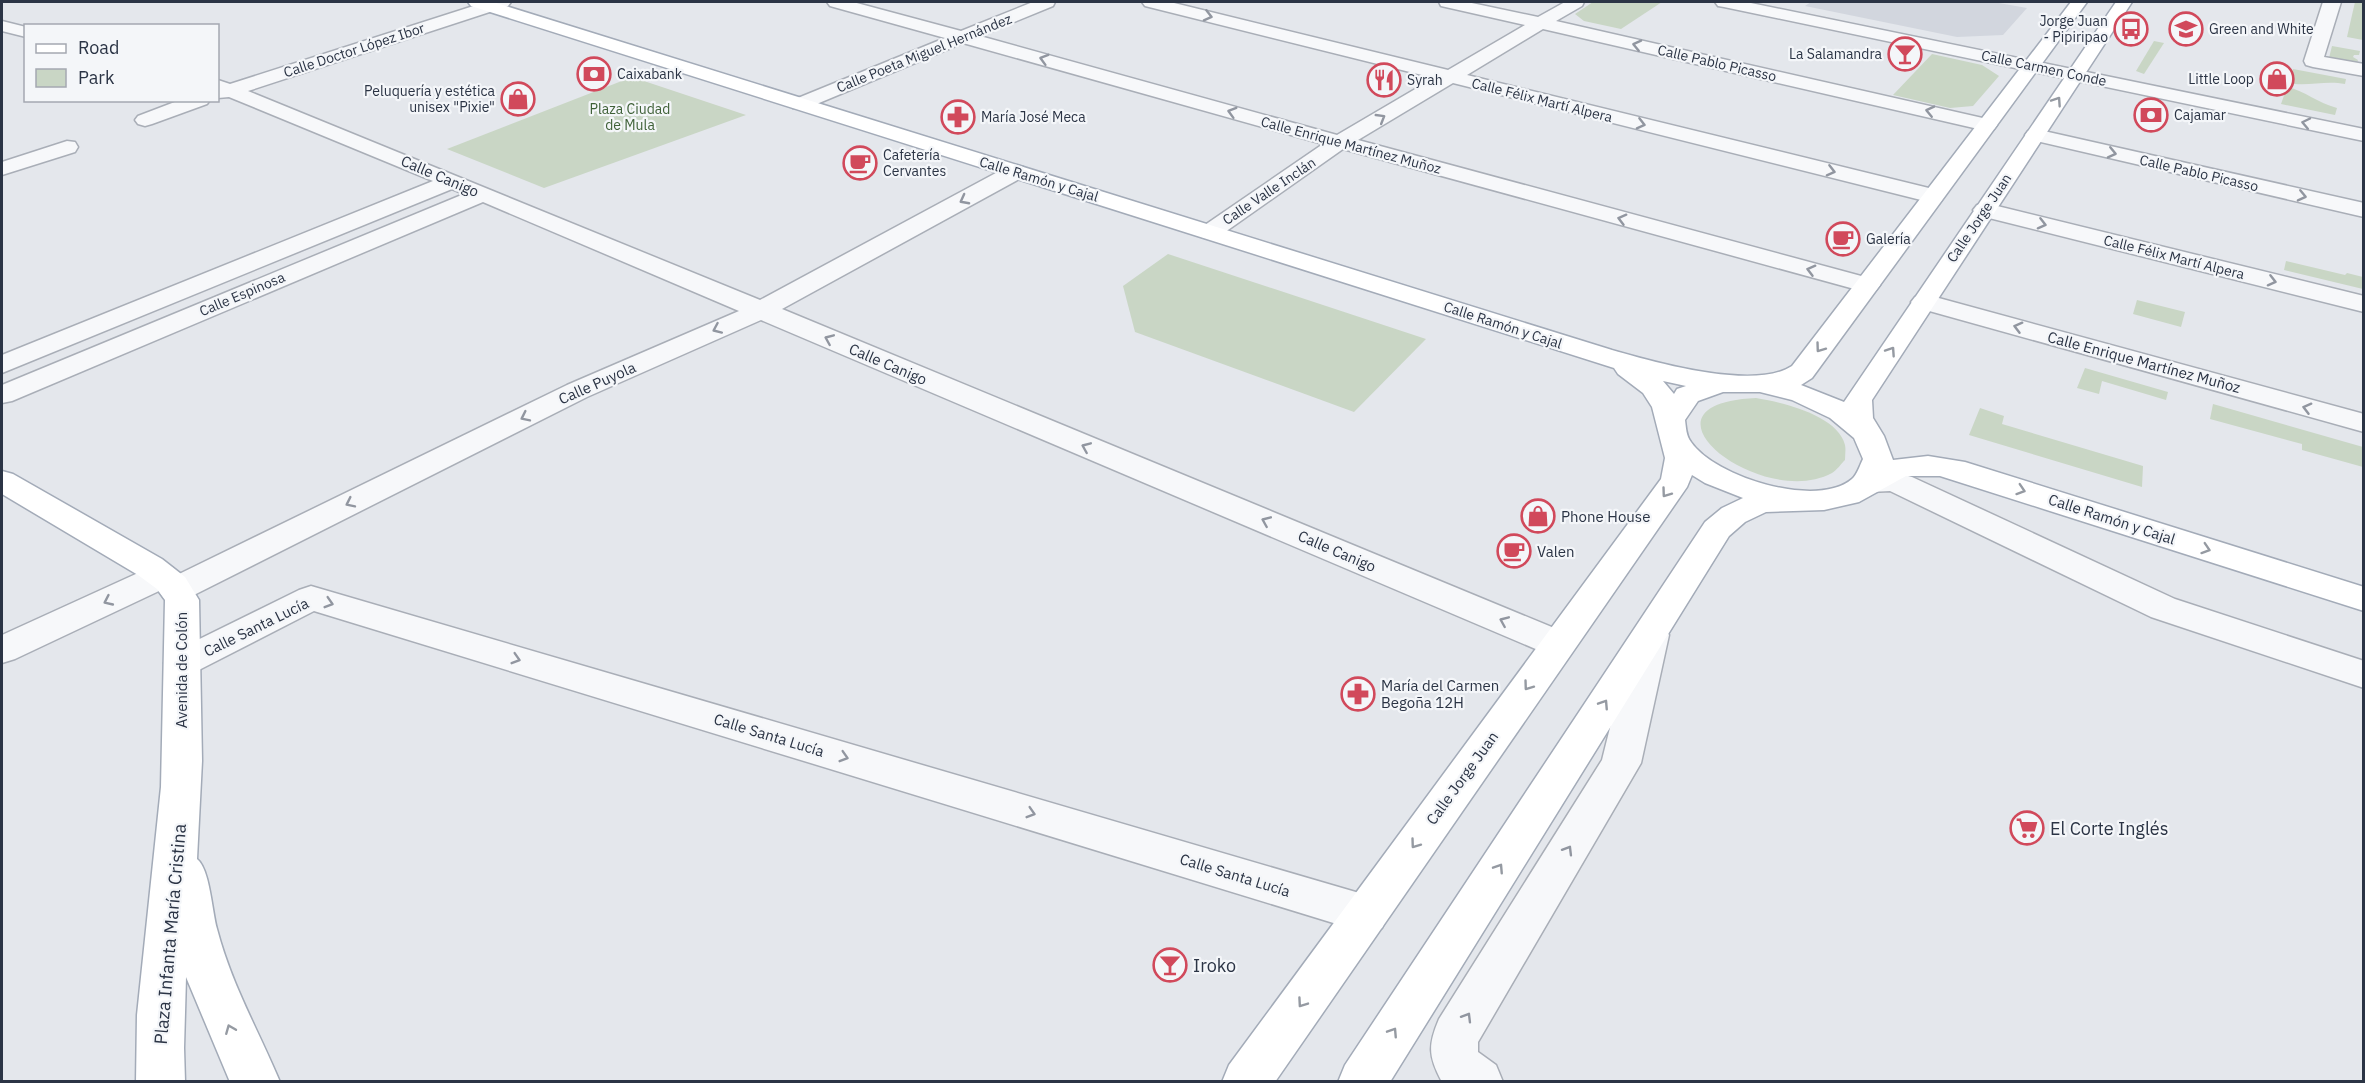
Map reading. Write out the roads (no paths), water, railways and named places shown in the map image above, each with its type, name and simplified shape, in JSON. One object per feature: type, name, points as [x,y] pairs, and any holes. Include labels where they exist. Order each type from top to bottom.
[{"type":"main road","points":[[1794,500],[1751,492],[1711,475],[1688,457],[1671,430],[1676,404],[1685,396],[1708,386],[1784,382],[1799,375],[2079,2]]},
{"type":"main road","name":"Calle Jorge Juan","points":[[1866,485],[1876,471],[1878,461],[1870,437],[1858,418],[1858,400],[2124,2]]},
{"type":"main road","name":"Calle Ramón y Cajal","points":[[490,3],[1015,172],[1602,356],[1672,375],[1708,381],[1747,383]]},
{"type":"main road","name":"Calle Ramón y Cajal","points":[[1602,356],[1631,370],[1655,389],[1666,404],[1671,430]]},
{"type":"main road","points":[[1747,383],[1791,390],[1829,404],[1858,424],[1870,437]]},
{"type":"main road","name":"Calle Jorge Juan","points":[[1246,1082],[1676,480],[1680,458],[1671,430]]},
{"type":"main road","name":"Calle Ramón y Cajal","points":[[1794,500],[1833,498],[1866,485],[1889,470],[1912,465],[1954,469],[2364,599]]},
{"type":"main road","points":[[2,481],[168,583]]},
{"type":"main road","points":[[1362,1082],[1717,529],[1727,518],[1758,504],[1794,500]]},
{"type":"main road","name":"Avenida de Colón","points":[[168,583],[182,600],[180,814]]},
{"type":"main road","name":"Plaza Infanta María Cristina","points":[[161,1082],[159,1053],[164,970],[180,814]]},
{"type":"main road","name":"Plaza Infanta María Cristina","points":[[180,814],[186,887],[199,945],[234,1039],[256,1082]]},
{"type":"street","name":"Calle Enrique Martínez Muñoz","points":[[836,2],[1867,285]]},
{"type":"street","name":"Calle Poeta Miguel Hernández","points":[[801,104],[1047,2]]},
{"type":"street","name":"Calle Félix Martí Alpera","points":[[1151,2],[1933,196]]},
{"type":"street","name":"Calle Pablo Picasso","points":[[1447,2],[1987,124]]},
{"type":"street","name":"Calle Valle Inclán","points":[[1210,232],[1340,142],[1576,2]]},
{"type":"street","name":"Calle Carmen Conde","points":[[1724,2],[2364,135]]},
{"type":"street","points":[[2332,2],[2313,61],[2364,70]]},
{"type":"street","name":"Calle Doctor López Ibor","points":[[222,90],[490,3]]},
{"type":"street","points":[[2,26],[24,32]]},
{"type":"street","name":"Calle Canigo","points":[[222,90],[483,194],[1558,644]]},
{"type":"street","points":[[145,120],[194,102]]},
{"type":"street","name":"Calle Pablo Picasso","points":[[2035,135],[2364,210]]},
{"type":"street","points":[[2,169],[67,147]]},
{"type":"street","name":"Calle Puyola","points":[[2,650],[168,583],[577,391],[760,310],[1015,172]]},
{"type":"street","name":"Calle Espinosa","points":[[2,365],[453,182]]},
{"type":"street","name":"Calle Espinosa","points":[[2,395],[483,194]]},
{"type":"street","name":"Calle Félix Martí Alpera","points":[[1985,210],[2364,304]]},
{"type":"street","name":"Calle Enrique Martínez Muñoz","points":[[1924,302],[2364,423]]},
{"type":"street","points":[[1866,485],[1885,480],[1900,484],[2163,608],[2364,675]]},
{"type":"street","name":"Calle Santa Lucía","points":[[182,663],[311,598],[1365,914]]},
{"type":"street","points":[[1479,1082],[1468,1077],[1458,1064],[1452,1048],[1456,1035],[1621,763],[1653,630]]},
{"type":"place","name":"Jorge Juan - Pipiripao","points":[[2131,29]]},
{"type":"place","name":"Green and White","points":[[2186,29]]},
{"type":"place","name":"La Salamandra","points":[[1905,54]]},
{"type":"place","name":"Caixabank","points":[[594,74]]},
{"type":"place","name":"Little Loop","points":[[2277,79]]},
{"type":"place","name":"Syrah","points":[[1384,80]]},
{"type":"place","name":"Peluquería y estética unisex \"Pixie\"","points":[[518,99]]},
{"type":"place","name":"Cajamar","points":[[2151,115]]},
{"type":"place","name":"María José Meca","points":[[958,117]]},
{"type":"place","name":"Cafetería Cervantes","points":[[860,163]]},
{"type":"place","name":"Galería","points":[[1843,239]]},
{"type":"place","name":"Phone House","points":[[1538,516]]},
{"type":"place","name":"Valen","points":[[1514,551]]},
{"type":"place","name":"María del Carmen Begoña 12H","points":[[1358,694]]},
{"type":"place","name":"El Corte Inglés","points":[[2027,828]]},
{"type":"place","name":"Iroko","points":[[1170,965]]},
{"type":"park label","name":"Plaza Ciudad de Mula","points":[[630,118]]}]
